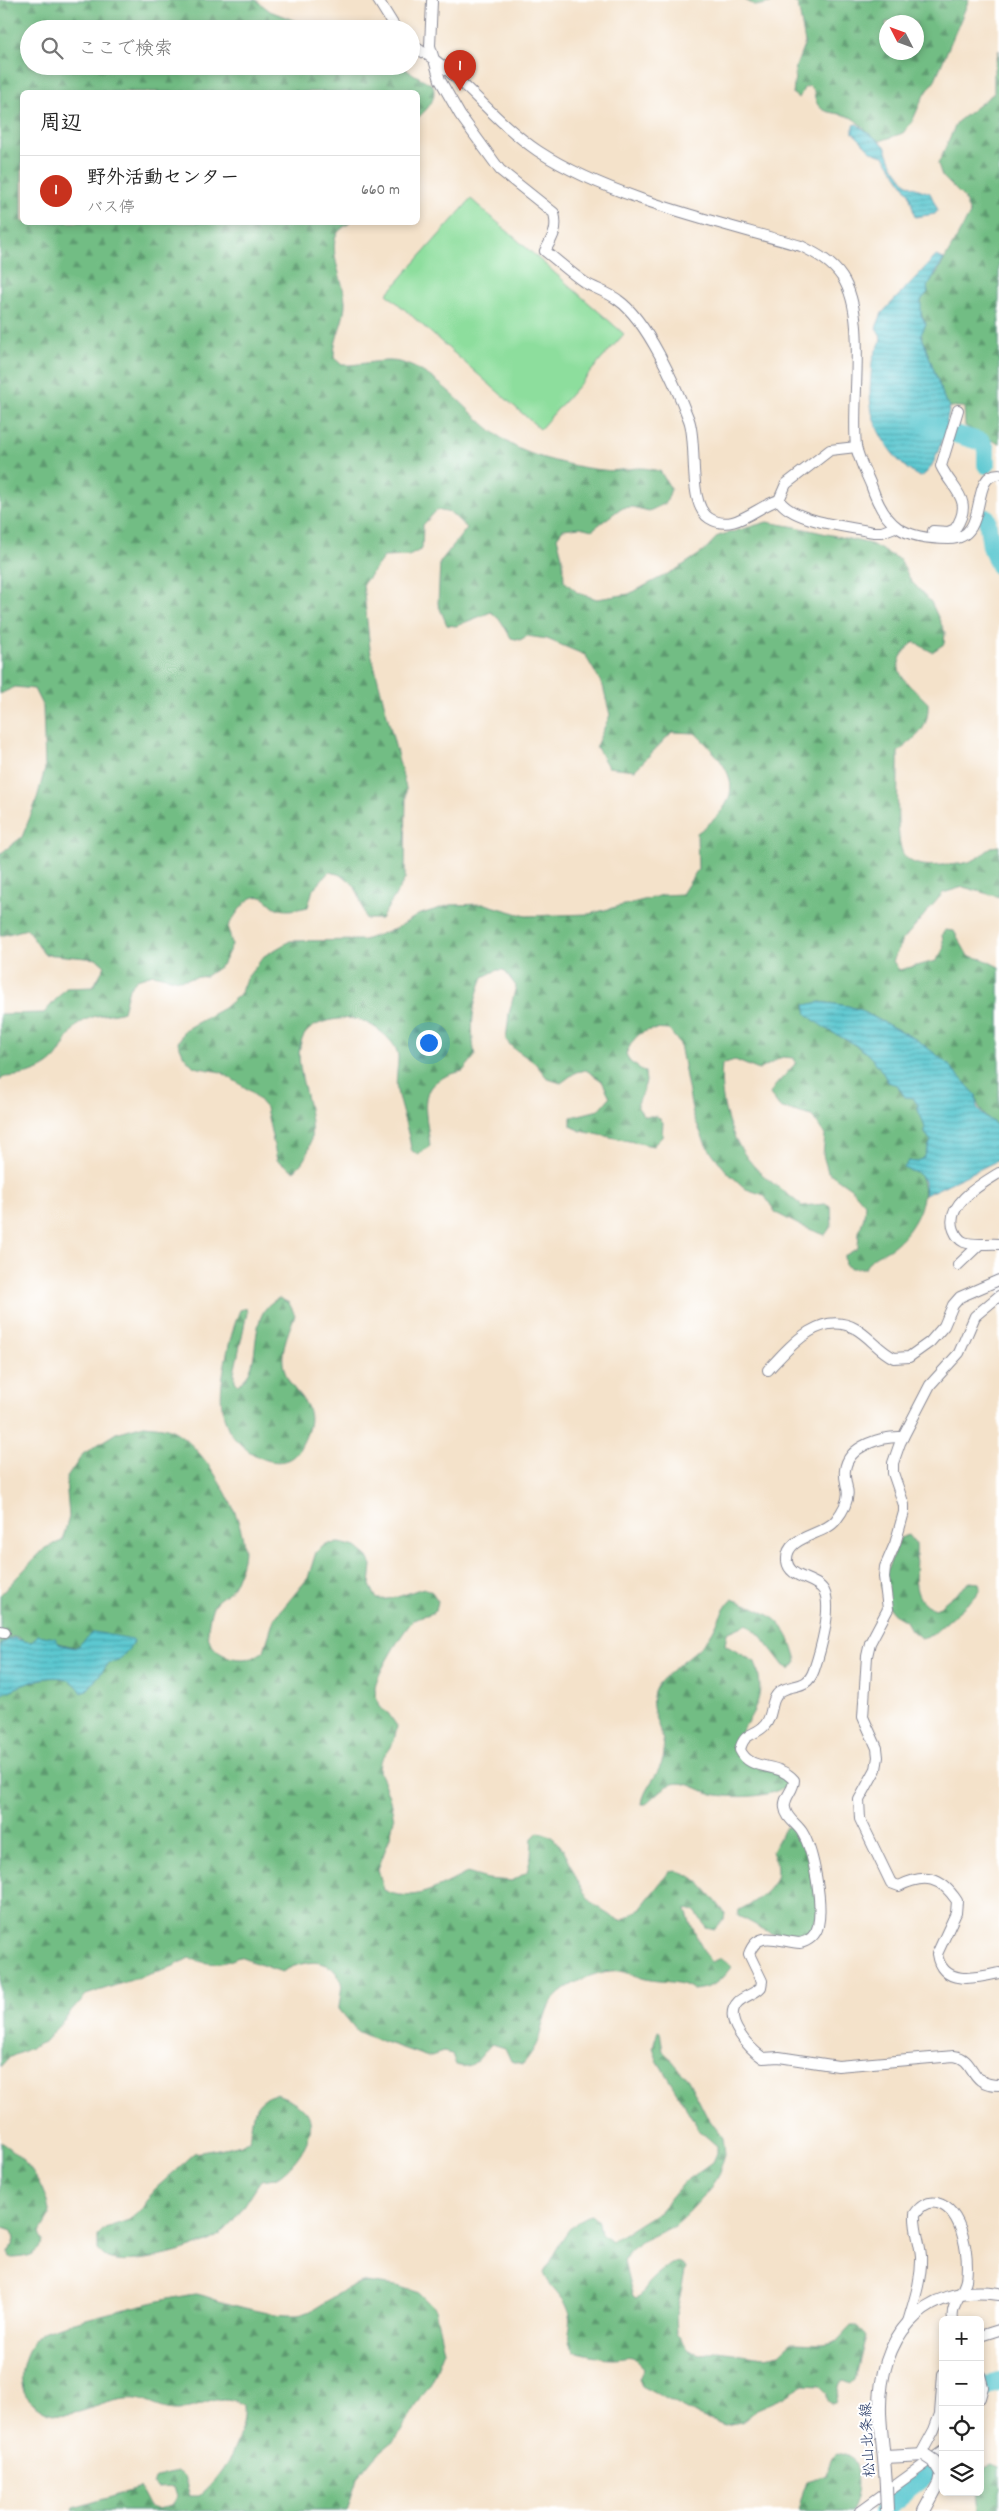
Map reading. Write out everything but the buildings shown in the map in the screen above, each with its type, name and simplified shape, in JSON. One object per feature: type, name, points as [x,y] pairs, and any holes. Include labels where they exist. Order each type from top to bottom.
[{"type":"main road","name":"松山北条線","points":[[887,2511],[885,2457],[880,2412],[882,2385],[893,2345],[908,2322],[924,2308],[960,2293],[999,2294]]},
{"type":"main road","points":[[885,2457],[923,2454],[934,2461],[939,2475]]},
{"type":"main road","points":[[924,2511],[939,2484]]},
{"type":"street","points":[[378,0],[390,20]]},
{"type":"street","points":[[432,1],[430,46],[440,80],[460,115],[482,148],[500,170],[554,213],[555,234],[545,251],[585,282],[618,300],[637,318],[651,338],[690,422],[698,505],[708,518],[723,523],[740,521],[769,503],[779,500],[786,484],[830,450],[856,447]]},
{"type":"street","points":[[420,50],[444,67],[493,116],[523,141],[569,169],[644,200],[800,246],[820,256],[843,278],[852,301],[855,323],[856,447],[884,517],[896,527],[919,536],[951,539],[962,536],[975,521],[981,489],[994,474],[999,474]]},
{"type":"street","points":[[919,536],[928,531],[948,532],[955,529],[962,515],[963,505],[960,492],[941,466],[958,410]]},
{"type":"street","points":[[779,500],[789,511],[806,517],[873,532],[882,532],[896,527]]},
{"type":"street","points":[[999,1174],[974,1189],[956,1208],[952,1218],[952,1225],[959,1239],[965,1242],[980,1244],[999,1244]]},
{"type":"street","points":[[958,1265],[980,1244]]},
{"type":"street","points":[[768,1370],[805,1335],[820,1325],[839,1323],[853,1328],[894,1358],[909,1357],[939,1334],[953,1305],[960,1297],[999,1280]]},
{"type":"street","points":[[999,1296],[975,1316],[959,1353],[930,1385],[903,1437],[893,1463],[895,1479],[904,1505],[904,1512],[895,1544],[885,1567],[884,1584],[888,1609],[870,1643],[862,1708],[863,1717],[877,1748],[878,1757],[876,1769],[859,1800],[860,1819],[891,1883],[899,1886],[913,1879],[928,1878],[945,1887],[957,1901],[956,1914],[937,1954],[942,1967],[961,1979],[969,1980],[999,1973]]},
{"type":"street","points":[[903,1437],[889,1436],[876,1440],[854,1454],[847,1462],[845,1469],[848,1496],[842,1512],[831,1527],[798,1541],[792,1545],[789,1552],[789,1567],[796,1574],[815,1583],[824,1591],[827,1612],[814,1671],[808,1680],[800,1686],[780,1692],[773,1700],[770,1717],[765,1726],[748,1734],[740,1750],[749,1761],[757,1765],[776,1767],[788,1773],[794,1780],[794,1787],[785,1800],[784,1807],[786,1815],[802,1832],[813,1856],[818,1926],[813,1936],[800,1943],[772,1938],[762,1938],[756,1941],[749,1954],[762,1981],[761,1987],[738,2002],[733,2010],[734,2025],[752,2049],[763,2058],[779,2057],[838,2066],[954,2056],[965,2060],[980,2082],[988,2085],[999,2085]]},
{"type":"street","points":[[908,2322],[920,2276],[921,2254],[915,2226],[915,2214],[924,2204],[933,2202],[943,2205],[950,2211],[963,2235],[966,2282],[953,2309],[953,2316]]},
{"type":"street","points":[[984,2335],[999,2330]]},
{"type":"street","points":[[923,2454],[940,2414],[941,2406]]},
{"type":"street","points":[[860,2511],[939,2454]]},
{"type":"green space","points":[[0,0],[256,0],[270,11],[293,20],[20,20],[20,75],[415,75],[433,85],[433,99],[420,116],[420,90],[20,90],[20,225],[347,225],[337,234],[334,247],[344,293],[345,308],[335,343],[334,358],[342,365],[396,361],[421,371],[437,381],[495,434],[511,445],[537,456],[595,469],[613,471],[641,468],[660,471],[671,489],[666,503],[649,511],[632,507],[621,508],[592,530],[580,527],[563,529],[557,537],[563,561],[564,581],[578,593],[597,599],[629,594],[677,569],[703,552],[718,536],[767,522],[871,544],[900,560],[911,581],[931,602],[945,632],[944,644],[932,652],[914,642],[900,660],[899,668],[901,675],[928,703],[928,712],[921,732],[898,752],[898,822],[901,848],[904,855],[912,862],[932,866],[970,862],[991,847],[999,846],[999,897],[963,887],[943,893],[902,941],[893,961],[899,970],[936,961],[944,949],[942,935],[945,930],[954,931],[968,956],[983,959],[999,967],[999,1127],[981,1110],[976,1095],[917,1040],[860,1010],[848,1006],[820,1002],[838,1035],[868,1053],[883,1072],[898,1085],[900,1091],[913,1098],[926,1125],[925,1133],[931,1141],[924,1159],[916,1162],[908,1161],[909,1170],[919,1174],[923,1183],[924,1193],[913,1224],[899,1241],[874,1257],[865,1268],[851,1268],[845,1265],[844,1256],[858,1248],[859,1232],[864,1217],[865,1204],[852,1189],[828,1172],[823,1155],[825,1135],[812,1116],[779,1107],[770,1094],[796,1063],[794,1058],[782,1057],[759,1070],[735,1060],[722,1064],[722,1094],[729,1124],[735,1139],[752,1164],[802,1206],[825,1204],[831,1207],[832,1225],[825,1235],[801,1226],[776,1213],[764,1195],[746,1189],[727,1172],[706,1145],[693,1115],[680,1044],[669,1030],[654,1030],[642,1033],[634,1040],[626,1054],[630,1062],[645,1072],[646,1082],[637,1106],[644,1116],[657,1116],[663,1122],[662,1137],[653,1146],[581,1131],[571,1126],[571,1117],[599,1110],[610,1097],[602,1081],[586,1070],[576,1072],[561,1083],[548,1079],[535,1063],[512,1047],[506,1040],[509,1014],[516,986],[504,970],[497,970],[483,977],[476,997],[473,1016],[475,1056],[463,1071],[436,1082],[426,1098],[426,1119],[430,1146],[418,1155],[411,1150],[409,1135],[397,1091],[397,1051],[388,1038],[375,1028],[361,1021],[355,1019],[335,1019],[321,1023],[309,1030],[305,1034],[300,1048],[300,1064],[311,1120],[311,1138],[306,1156],[294,1171],[277,1160],[266,1108],[252,1092],[221,1072],[194,1067],[184,1056],[178,1043],[184,1030],[224,1008],[240,994],[246,979],[264,956],[290,941],[364,940],[395,929],[418,915],[450,905],[485,904],[526,916],[589,914],[663,895],[682,894],[698,869],[697,833],[713,820],[724,807],[730,795],[731,783],[720,759],[695,733],[672,732],[635,770],[608,767],[596,746],[610,715],[603,686],[585,655],[547,639],[527,636],[520,640],[511,638],[501,621],[491,612],[456,626],[447,625],[438,604],[440,562],[467,528],[451,513],[437,510],[423,525],[422,549],[409,556],[384,557],[363,584],[370,649],[406,788],[405,879],[381,919],[366,919],[358,894],[351,882],[339,874],[329,872],[313,889],[308,907],[284,910],[275,907],[261,897],[251,899],[246,902],[228,926],[232,945],[222,965],[206,976],[179,980],[153,974],[137,979],[129,988],[123,1011],[87,1019],[75,1028],[56,1057],[44,1068],[28,1074],[4,1077],[0,1081],[0,1014],[44,1013],[66,988],[93,987],[105,966],[97,959],[44,954],[27,929],[0,936],[0,854],[22,837],[36,802],[45,769],[43,707],[34,689],[15,687],[0,694]]},
{"type":"green space","points":[[745,0],[783,0],[756,6]]},
{"type":"green space","points":[[789,0],[969,0],[934,82],[923,97],[912,122],[903,133],[880,141],[852,118],[822,109],[815,100],[814,91],[809,86],[804,88],[799,98],[793,94],[796,66],[805,43],[798,4]]},
{"type":"green space","points":[[999,50],[999,444],[965,426],[964,407],[950,407],[945,401],[921,334],[926,324],[919,308],[926,287],[937,273],[970,214],[964,198],[942,176],[938,164],[957,122],[994,93],[994,69]]},
{"type":"green space","points":[[471,199],[624,334],[540,429],[387,294]]},
{"type":"green space","points":[[279,1298],[289,1303],[295,1315],[288,1332],[283,1357],[286,1376],[304,1401],[310,1419],[308,1432],[300,1448],[292,1457],[283,1461],[273,1461],[251,1453],[234,1437],[225,1420],[221,1396],[226,1358],[240,1310],[246,1308],[247,1313],[234,1373],[235,1381],[238,1385],[247,1376],[252,1366],[261,1316],[268,1306]]},
{"type":"green space","points":[[144,1425],[170,1429],[183,1437],[196,1450],[222,1486],[240,1525],[244,1544],[240,1570],[232,1588],[217,1601],[211,1613],[208,1632],[209,1639],[217,1651],[229,1657],[243,1659],[254,1657],[264,1651],[274,1619],[308,1578],[316,1552],[326,1544],[340,1543],[356,1547],[368,1557],[372,1565],[370,1585],[377,1599],[396,1597],[424,1588],[432,1592],[438,1601],[436,1611],[416,1618],[410,1624],[391,1652],[376,1682],[375,1693],[379,1707],[388,1713],[397,1726],[394,1741],[380,1762],[379,1771],[389,1796],[394,1819],[390,1837],[378,1869],[384,1890],[394,1894],[405,1895],[427,1892],[467,1873],[487,1879],[512,1881],[527,1872],[531,1857],[532,1838],[538,1832],[555,1840],[561,1847],[579,1884],[591,1901],[621,1921],[638,1911],[669,1872],[677,1871],[686,1874],[701,1884],[725,1913],[724,1919],[715,1929],[706,1927],[695,1911],[686,1909],[696,1936],[711,1962],[721,1958],[731,1967],[723,1977],[715,1984],[693,1990],[681,1984],[649,1980],[620,1971],[590,1976],[568,1987],[552,2001],[537,2043],[523,2064],[511,2061],[505,2048],[492,2044],[477,2061],[468,2066],[463,2066],[456,2065],[452,2054],[443,2052],[428,2057],[357,2031],[339,2009],[341,1982],[330,1967],[323,1964],[315,1962],[306,1963],[282,1972],[239,1957],[214,1964],[189,1958],[174,1966],[86,1995],[44,2042],[8,2058],[0,2067],[0,1695],[32,1682],[55,1677],[75,1683],[83,1692],[88,1689],[108,1664],[120,1659],[59,1643],[25,1642],[18,1637],[11,1637],[0,1646],[0,1595],[45,1548],[62,1541],[69,1517],[66,1479],[83,1454],[116,1433]]},
{"type":"green space","points":[[909,1535],[916,1544],[917,1591],[920,1599],[927,1605],[936,1609],[970,1582],[979,1583],[980,1588],[976,1596],[932,1635],[921,1638],[911,1630],[906,1621],[894,1614],[889,1608],[881,1585],[900,1538]]},
{"type":"green space","points":[[732,1599],[757,1609],[775,1620],[788,1636],[793,1647],[797,1661],[791,1669],[784,1666],[760,1635],[747,1624],[727,1633],[725,1645],[755,1662],[759,1675],[759,1697],[734,1745],[737,1752],[749,1763],[789,1775],[788,1784],[773,1792],[735,1797],[712,1794],[682,1783],[676,1783],[667,1786],[646,1804],[642,1804],[645,1793],[661,1765],[664,1750],[653,1709],[654,1692],[669,1673],[701,1647]]},
{"type":"green space","points":[[791,1826],[798,1832],[811,1857],[811,1876],[815,1889],[818,1913],[812,1932],[795,1939],[772,1934],[738,1916],[739,1910],[763,1895],[773,1883],[777,1870],[772,1851],[786,1827]]},
{"type":"green space","points":[[658,2031],[660,2032],[663,2050],[688,2079],[706,2115],[723,2138],[725,2154],[719,2173],[711,2188],[689,2212],[674,2226],[640,2242],[629,2252],[624,2262],[633,2297],[636,2299],[639,2297],[651,2280],[672,2264],[678,2261],[686,2267],[676,2315],[677,2333],[689,2351],[705,2355],[718,2351],[764,2357],[779,2354],[791,2343],[823,2344],[838,2341],[852,2326],[859,2326],[866,2335],[855,2380],[851,2384],[844,2381],[840,2383],[835,2403],[831,2404],[827,2401],[827,2393],[820,2386],[804,2385],[783,2398],[757,2409],[741,2422],[726,2425],[703,2418],[642,2386],[639,2379],[644,2368],[632,2357],[607,2358],[593,2356],[575,2351],[570,2344],[570,2314],[563,2299],[549,2283],[544,2273],[563,2238],[576,2223],[591,2215],[599,2222],[601,2234],[611,2242],[660,2211],[682,2184],[713,2162],[717,2153],[717,2146],[700,2131],[657,2060],[653,2047]]},
{"type":"green space","points":[[276,2094],[294,2102],[308,2115],[310,2131],[307,2141],[297,2158],[283,2173],[275,2178],[261,2180],[238,2214],[222,2233],[200,2245],[152,2258],[122,2261],[105,2257],[98,2250],[98,2235],[105,2228],[129,2220],[141,2210],[154,2190],[195,2153],[241,2145],[249,2140],[254,2111],[261,2101]]},
{"type":"green space","points":[[0,2142],[18,2156],[33,2173],[44,2193],[50,2215],[40,2232],[43,2242],[30,2255],[11,2258],[9,2252],[14,2240],[12,2231],[0,2227]]},
{"type":"green space","points":[[365,2282],[397,2286],[419,2293],[435,2309],[444,2351],[433,2379],[395,2440],[374,2457],[357,2478],[347,2511],[73,2511],[74,2508],[140,2488],[150,2507],[158,2509],[171,2506],[177,2497],[174,2487],[156,2488],[153,2485],[155,2479],[164,2474],[178,2471],[184,2476],[190,2496],[199,2496],[208,2488],[224,2467],[237,2443],[241,2430],[243,2405],[227,2399],[219,2399],[188,2409],[173,2410],[136,2399],[122,2399],[68,2414],[54,2414],[42,2409],[29,2399],[24,2392],[22,2383],[23,2364],[26,2354],[43,2332],[120,2310],[197,2294],[261,2312],[297,2315],[309,2312],[344,2290]]},
{"type":"green space","points":[[837,2453],[845,2455],[852,2461],[857,2476],[857,2495],[851,2511],[798,2511],[806,2481],[826,2475],[831,2458]]},
{"type":"green space","points":[[992,2465],[999,2468],[999,2511],[980,2511],[978,2496],[984,2496],[984,2468]]},
{"type":"water","points":[[857,124],[885,146],[892,164],[905,182],[930,193],[938,210],[935,214],[915,217],[909,193],[884,156],[874,153],[853,133],[853,125]]},
{"type":"water","points":[[936,256],[944,259],[927,287],[928,292],[921,300],[921,315],[926,324],[921,334],[945,401],[950,407],[936,457],[932,466],[920,477],[895,457],[882,437],[873,416],[870,390],[873,358],[881,338],[876,328],[882,313]]},
{"type":"water","points":[[820,1002],[848,1006],[860,1010],[917,1040],[946,1062],[976,1095],[977,1107],[982,1114],[999,1127],[999,1160],[925,1195],[924,1181],[919,1174],[904,1168],[908,1161],[916,1162],[924,1158],[931,1141],[925,1133],[918,1105],[913,1098],[905,1097],[897,1085],[888,1082],[879,1067],[861,1049],[819,1024],[807,1014],[805,1005]]},
{"type":"water","points":[[94,1632],[132,1639],[133,1644],[120,1659],[108,1664],[88,1689],[82,1693],[75,1684],[55,1677],[32,1682],[0,1695],[0,1646],[10,1639],[16,1638],[32,1642],[38,1635],[55,1638],[59,1644],[75,1648]]},
{"type":"waterway","points":[[923,420],[928,426],[982,442],[986,449],[986,465]]},
{"type":"waterway","points":[[987,518],[991,547],[999,566]]},
{"type":"waterway","points":[[984,2388],[999,2381]]},
{"type":"waterway","points":[[882,2511],[939,2466]]},
{"type":"place","name":"野外活動センター","points":[[460,91]]}]
